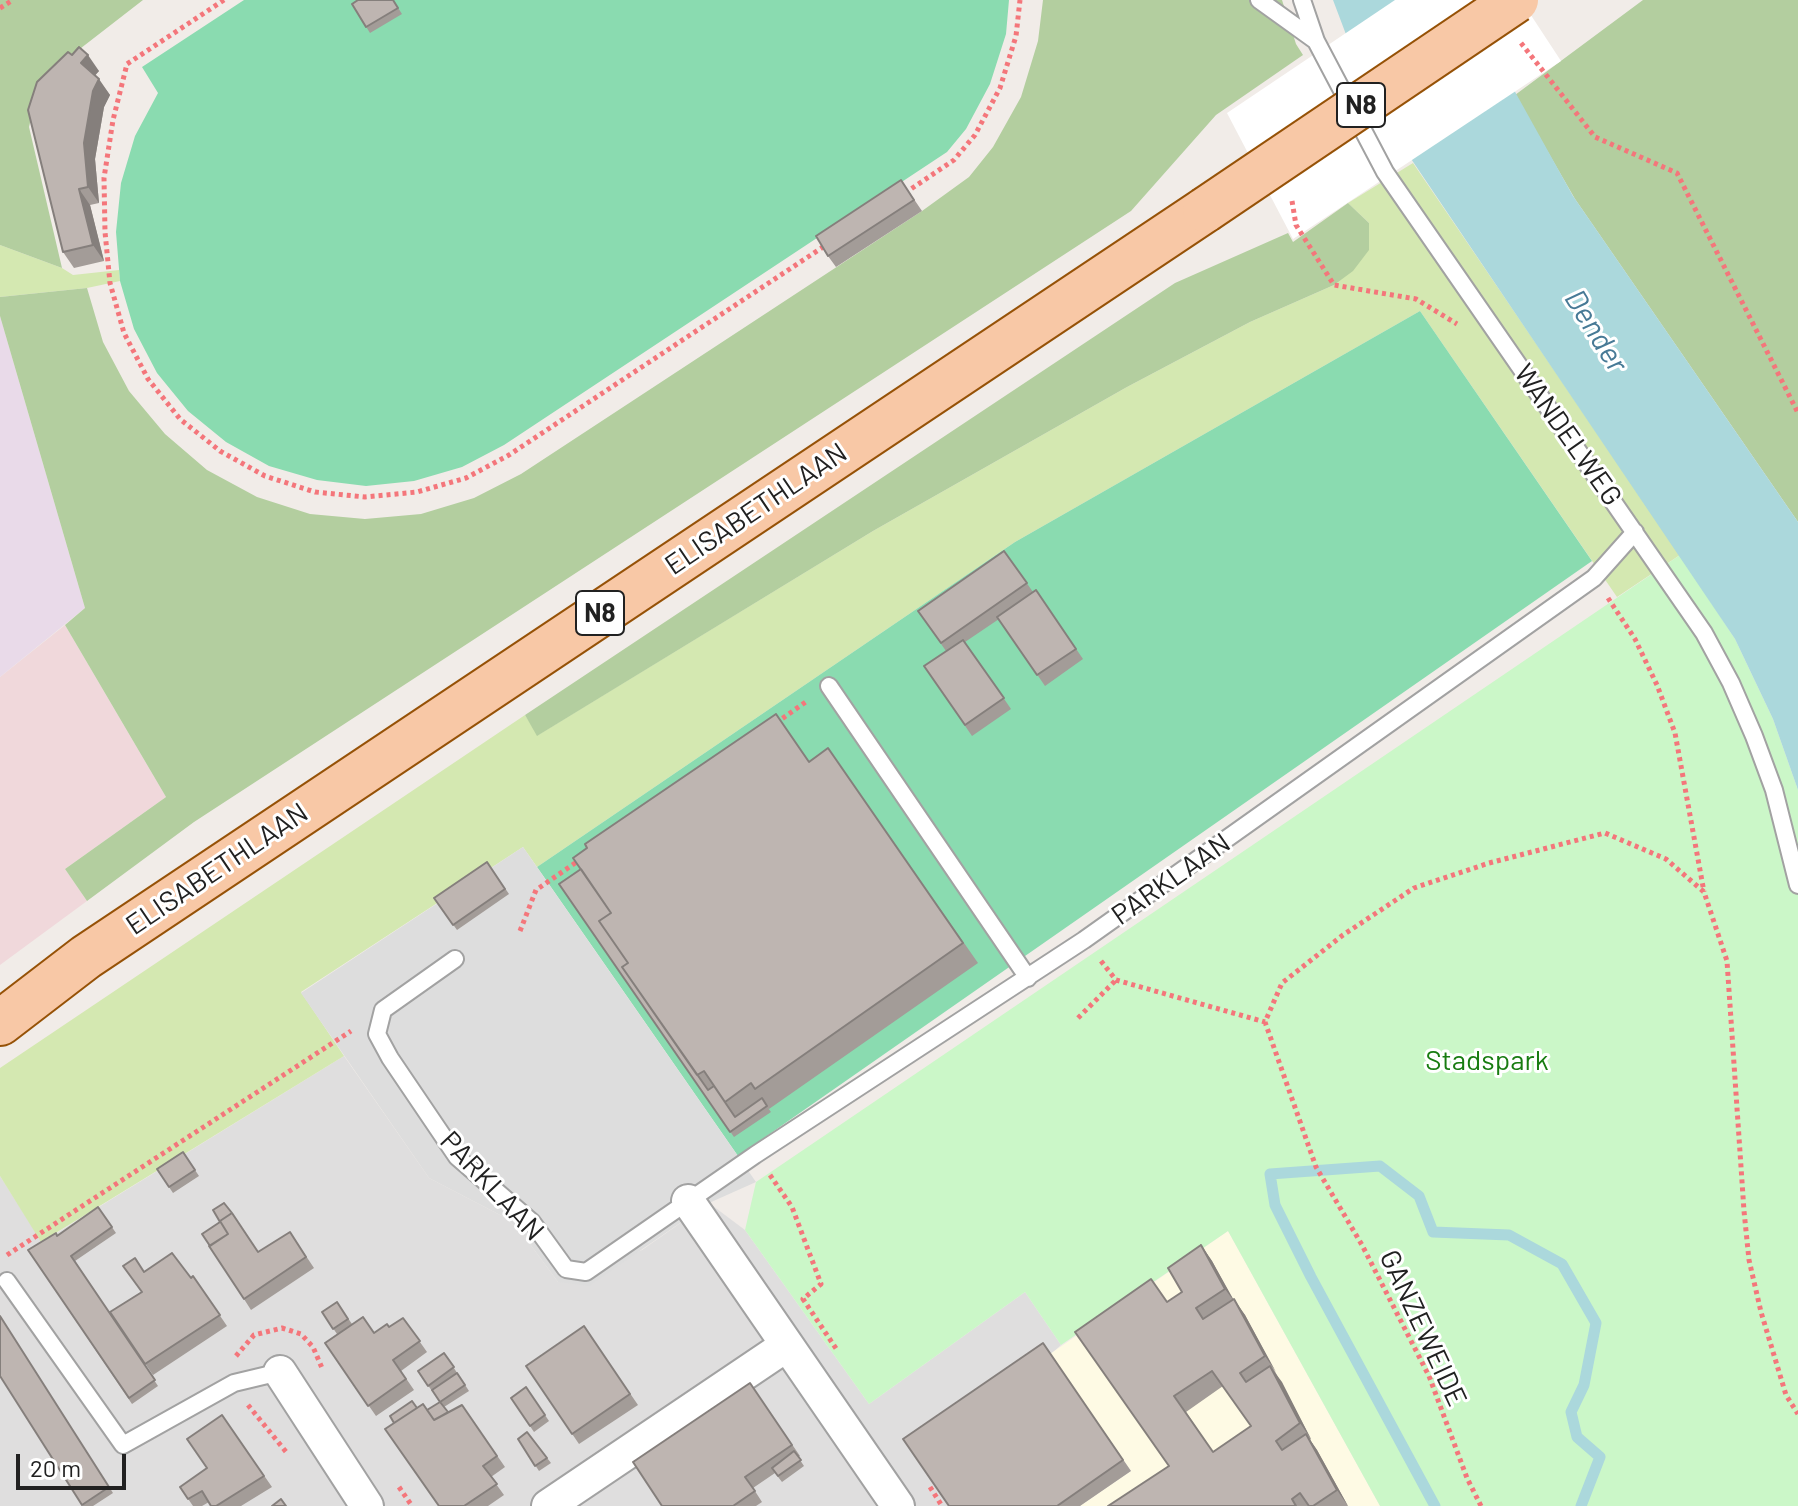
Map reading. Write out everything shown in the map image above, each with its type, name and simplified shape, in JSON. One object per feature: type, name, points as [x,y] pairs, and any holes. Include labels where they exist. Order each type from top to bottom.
[{"type":"main road","name":"ELISABETHLAAN","points":[[0,1023],[86,957],[1205,210],[1518,20]]},
{"type":"street","points":[[688,1201],[898,1506]]},
{"type":"street","points":[[548,1506],[787,1345]]},
{"type":"street","points":[[280,1372],[367,1506]]},
{"type":"lane","points":[[1259,0],[1316,41]]},
{"type":"lane","name":"WANDELWEG","points":[[1302,0],[1316,41],[1385,172],[1704,633],[1731,683],[1774,790],[1798,885]]},
{"type":"lane","name":"PARKLAAN","points":[[383,1010],[377,1034],[383,1046],[457,1157],[532,1222],[566,1269],[586,1272],[755,1155],[1084,940],[1594,578],[1635,532]]},
{"type":"lane","points":[[829,686],[1028,978]]},
{"type":"lane","points":[[383,1010],[455,959]]},
{"type":"lane","points":[[7,1281],[123,1445],[234,1383],[280,1372]]},
{"type":"path","points":[[0,8],[13,0]]},
{"type":"path","points":[[224,0],[127,64],[113,120],[104,178],[105,232],[110,283],[124,333],[148,379],[180,419],[220,451],[265,476],[315,492],[365,497],[417,492],[466,478],[509,455],[828,244]]},
{"type":"path","points":[[895,200],[954,160],[975,135],[1000,88],[1016,36],[1020,0]]},
{"type":"path","points":[[1518,20],[1595,137],[1677,173],[1798,413]]},
{"type":"path","points":[[1296,225],[1334,285],[1416,299],[1463,328]]},
{"type":"path","points":[[1594,578],[1635,639],[1675,733],[1704,892],[1727,961],[1749,1260],[1786,1395],[1798,1414]]},
{"type":"path","points":[[765,731],[829,686]]},
{"type":"path","points":[[1084,940],[1116,980],[1265,1022],[1282,983],[1343,935],[1414,888],[1489,863],[1605,833],[1666,859],[1704,892]]},
{"type":"path","points":[[520,931],[536,890],[587,855]]},
{"type":"path","points":[[1078,1018],[1116,980]]},
{"type":"path","points":[[0,1260],[383,1010]]},
{"type":"path","name":"GANZEWEIDE","points":[[1265,1022],[1317,1170],[1362,1245],[1429,1376],[1467,1478],[1481,1506]]},
{"type":"path","points":[[755,1155],[792,1207],[821,1284],[803,1299],[839,1353]]},
{"type":"path","points":[[925,1481],[942,1506]]},
{"type":"shaded area","points":[[0,316],[85,608],[0,677]]},
{"type":"shaded area","points":[[65,625],[166,797],[65,869],[87,901],[0,965],[0,677]]},
{"type":"shaded area","points":[[523,847],[756,1182],[709,1203],[589,1286],[558,1282],[521,1232],[504,1217],[429,1178],[301,993]]},
{"type":"shaded area","points":[[344,1056],[429,1178],[504,1217],[521,1232],[558,1282],[642,1250],[709,1203],[745,1230],[869,1404],[1025,1292],[1061,1345],[1051,1354],[1131,1471],[1080,1506],[0,1506],[0,1176],[42,1242]]},
{"type":"shaded area","points":[[1228,1231],[1380,1506],[1080,1506],[1131,1471],[1050,1354]]},
{"type":"green space","points":[[0,0],[143,0],[63,62],[37,93],[29,127],[62,268],[0,245]]},
{"type":"green space","points":[[244,0],[1009,0],[1006,34],[990,84],[966,129],[947,152],[504,445],[462,467],[414,481],[366,486],[317,480],[269,466],[226,442],[188,411],[157,373],[134,329],[120,281],[116,232],[121,183],[135,136],[158,93],[142,67]]},
{"type":"green space","points":[[1043,0],[1282,0],[1296,44],[1303,55],[1216,115],[1131,211],[194,822],[87,901],[65,869],[166,797],[65,625],[85,608],[0,316],[0,297],[87,288],[103,342],[129,391],[165,434],[207,470],[257,497],[310,514],[365,519],[421,514],[474,498],[521,474],[969,177],[993,147],[1021,97],[1038,41]]},
{"type":"green space","points":[[1643,0],[1798,0],[1798,522],[1575,199],[1515,95]]},
{"type":"green space","points":[[1413,163],[1680,555],[1617,597],[1420,311],[1015,542],[537,867],[523,847],[301,992],[344,1056],[41,1242],[0,1176],[0,1068],[525,715],[538,735],[873,531],[1127,387],[1250,322],[1334,285],[1369,223],[1348,203]]},
{"type":"green space","points":[[1348,203],[1369,223],[1369,250],[1353,271],[1334,285],[1250,322],[1127,387],[873,531],[537,736],[525,715],[1175,283],[1288,233],[1293,242]]},
{"type":"green space","points":[[0,245],[73,275],[119,270],[120,281],[87,288],[0,297]]},
{"type":"green space","points":[[1420,311],[1592,561],[738,1156],[537,867],[1015,542]]},
{"type":"green space","name":"Stadspark","points":[[1680,555],[1735,639],[1773,719],[1798,790],[1798,1506],[1380,1506],[1228,1231],[1061,1345],[1025,1292],[869,1404],[745,1230],[756,1182]]},
{"type":"water","name":"Dender","points":[[1333,0],[1464,0],[1573,196],[1798,522],[1798,790],[1773,719],[1735,639],[1397,138],[1350,45]]},
{"type":"pier","points":[[1395,0],[1521,0],[1561,61],[1293,239],[1227,113]]},
{"type":"building","points":[[358,0],[393,0],[398,8],[366,27],[352,4]]},
{"type":"building","points":[[79,47],[88,55],[81,63],[99,79],[93,91],[84,143],[88,187],[79,189],[93,245],[63,252],[28,110],[37,82],[68,52],[72,55]]},
{"type":"building","points":[[901,180],[914,200],[828,256],[816,236]]},
{"type":"building","points":[[1004,551],[1027,583],[941,643],[918,611]]},
{"type":"building","points":[[1036,590],[1076,649],[1037,675],[997,617]]},
{"type":"building","points":[[963,640],[1004,698],[965,725],[924,666]]},
{"type":"building","points":[[776,714],[809,762],[828,748],[963,943],[755,1089],[751,1083],[725,1102],[704,1071],[697,1075],[622,967],[628,963],[599,921],[611,913],[573,858],[587,848],[585,844]]},
{"type":"building","points":[[487,862],[505,889],[453,925],[434,898]]},
{"type":"building","points":[[581,869],[611,913],[599,921],[628,963],[622,967],[708,1090],[714,1086],[735,1117],[762,1098],[767,1106],[730,1132],[559,884]]},
{"type":"building","points":[[183,1152],[195,1170],[169,1187],[157,1169]]},
{"type":"building","points":[[224,1203],[232,1213],[220,1221],[228,1234],[210,1246],[202,1234],[220,1222],[213,1210]]},
{"type":"building","points":[[98,1207],[112,1227],[71,1256],[155,1380],[129,1398],[28,1250],[56,1233],[57,1236]]},
{"type":"building","points":[[232,1213],[258,1252],[290,1232],[306,1257],[244,1299],[209,1246],[228,1234],[220,1221]]},
{"type":"building","points":[[1201,1245],[1225,1289],[1196,1308],[1203,1319],[1234,1299],[1265,1356],[1240,1373],[1246,1382],[1270,1366],[1300,1423],[1276,1441],[1282,1450],[1306,1434],[1337,1490],[1313,1506],[1309,1506],[1300,1493],[1292,1499],[1296,1506],[1108,1506],[1169,1466],[1075,1332],[1151,1279],[1167,1302],[1182,1292],[1168,1268]],"holes":[[[1212,1371],[1251,1426],[1213,1452],[1174,1396]]]},
{"type":"building","points":[[172,1253],[191,1278],[193,1276],[220,1315],[145,1364],[110,1312],[142,1292],[123,1266],[135,1258],[144,1272]]},
{"type":"building","points":[[337,1302],[348,1319],[333,1329],[322,1312]]},
{"type":"building","points":[[0,1316],[109,1487],[82,1505],[0,1376]]},
{"type":"building","points":[[363,1317],[374,1333],[403,1318],[420,1341],[393,1360],[406,1379],[368,1406],[325,1343]]},
{"type":"building","points":[[584,1326],[630,1394],[572,1434],[526,1366]]},
{"type":"building","points":[[1043,1343],[1123,1460],[1057,1506],[949,1506],[903,1439]]},
{"type":"building","points":[[444,1353],[454,1367],[428,1386],[418,1371]]},
{"type":"building","points":[[457,1373],[465,1385],[440,1402],[432,1390]]},
{"type":"building","points":[[750,1383],[792,1445],[745,1477],[755,1491],[733,1506],[662,1506],[633,1462]]},
{"type":"building","points":[[526,1387],[545,1415],[530,1426],[511,1398]]},
{"type":"building","points":[[412,1401],[417,1408],[394,1423],[390,1416]]},
{"type":"building","points":[[440,1402],[448,1412],[434,1420],[427,1410]]},
{"type":"building","points":[[423,1404],[434,1420],[462,1405],[497,1456],[483,1466],[497,1484],[464,1506],[439,1506],[385,1429]]},
{"type":"building","points":[[222,1415],[264,1476],[216,1506],[211,1506],[202,1491],[188,1499],[180,1487],[207,1468],[187,1439]]},
{"type":"building","points":[[527,1432],[547,1458],[535,1466],[518,1439]]},
{"type":"building","points":[[794,1451],[801,1460],[778,1476],[772,1468]]},
{"type":"building","points":[[281,1499],[286,1506],[272,1506]]},
{"type":"waterway","points":[[1435,1506],[1275,1205],[1270,1174],[1380,1166],[1419,1196],[1433,1232],[1509,1235],[1562,1264],[1596,1323],[1584,1385],[1571,1412],[1577,1437],[1600,1457],[1581,1506]]}]
